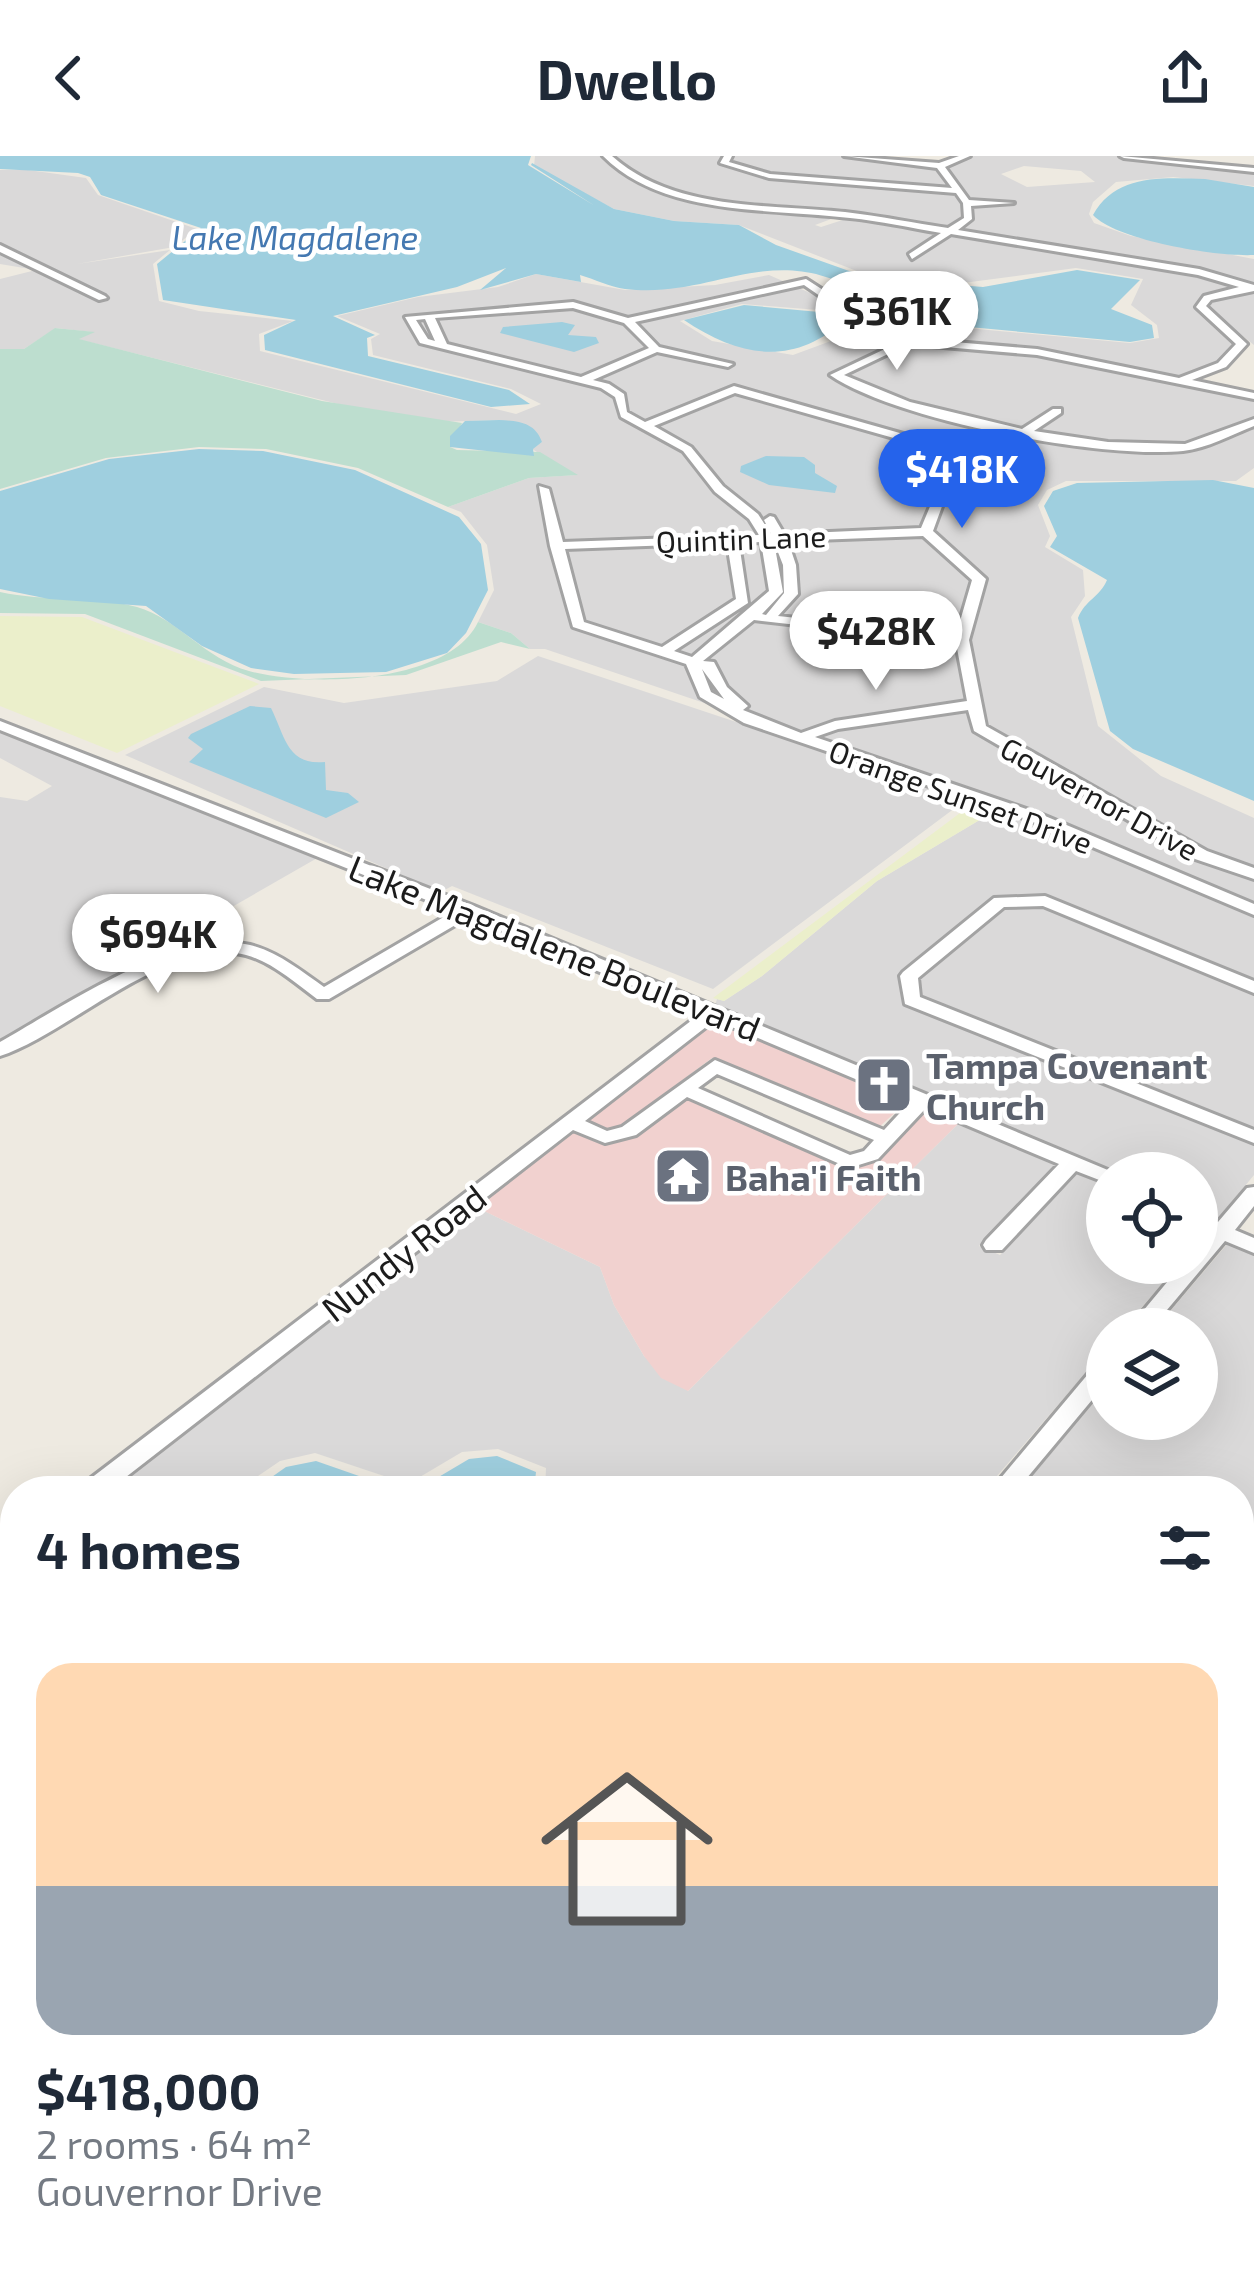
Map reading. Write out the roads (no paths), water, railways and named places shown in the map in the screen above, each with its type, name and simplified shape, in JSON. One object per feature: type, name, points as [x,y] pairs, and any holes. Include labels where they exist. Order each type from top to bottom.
[{"type":"street","points":[[607,156],[629,176],[702,201],[850,215],[1199,272],[1252,286]]},
{"type":"street","points":[[728,156],[724,163],[769,176],[957,190]]},
{"type":"street","points":[[848,156],[940,166],[966,156]]},
{"type":"street","points":[[1124,156],[1254,170]]},
{"type":"street","points":[[912,256],[968,219],[967,203],[940,166]]},
{"type":"street","points":[[967,203],[1010,203]]},
{"type":"street","points":[[820,225],[850,215]]},
{"type":"street","points":[[0,248],[102,298]]},
{"type":"street","points":[[543,489],[578,624],[701,664],[714,639],[758,617],[776,592],[774,537],[694,455],[623,410],[620,397],[583,380],[424,341],[410,317],[573,305],[628,321],[806,283],[850,312]]},
{"type":"street","points":[[1179,382],[1222,365],[1248,345],[1201,308],[1207,298],[1252,286]]},
{"type":"street","points":[[429,316],[442,346]]},
{"type":"street","points":[[628,321],[656,349],[728,364]]},
{"type":"street","points":[[1254,396],[1036,352],[908,341],[835,375],[943,412],[1094,448],[1190,447],[1254,422]]},
{"type":"street","points":[[583,380],[656,349]]},
{"type":"street","points":[[647,426],[734,389],[984,460],[944,488],[926,532]]},
{"type":"street","points":[[1026,432],[1057,411]]},
{"type":"street","name":"Quintin Lane","points":[[556,546],[926,532]]},
{"type":"street","name":"Gouvernor Drive","points":[[926,532],[979,580],[962,640],[979,728],[1202,855],[1254,874]]},
{"type":"street","points":[[662,653],[742,600],[731,538]]},
{"type":"street","points":[[758,617],[962,640]]},
{"type":"street","name":"Orange Sunset Drive","points":[[701,664],[734,701],[805,735],[1041,809],[1254,910]]},
{"type":"street","points":[[805,735],[972,705]]},
{"type":"street","name":"Lake Magdalene Boulevard","points":[[0,724],[468,910],[1086,1167]]},
{"type":"street","points":[[1172,871],[1202,855]]},
{"type":"street","name":"Orange Sunset Drive","points":[[1172,871],[1254,899]]},
{"type":"street","points":[[1254,988],[1045,902],[1000,902],[909,976],[911,1000],[1254,1138]]},
{"type":"street","points":[[0,1050],[141,974],[234,948],[272,960],[323,995],[468,910]]},
{"type":"street","name":"Nundy Road","points":[[111,1476],[714,1012]]},
{"type":"street","points":[[571,1122],[604,1137],[617,1135],[715,1066],[883,1137]]},
{"type":"street","points":[[685,1089],[848,1162],[871,1155],[883,1137],[924,1099]]},
{"type":"street","points":[[994,1245],[1074,1161]]},
{"type":"street","points":[[1218,1236],[1254,1193]]},
{"type":"street","points":[[1218,1231],[1254,1246]]},
{"type":"street","points":[[1157,1308],[1177,1284]]},
{"type":"street","points":[[1015,1476],[1086,1392]]},
{"type":"water","name":"Lake Magdalene","points":[[0,156],[531,156],[528,165],[595,206],[532,163],[614,209],[674,221],[739,225],[776,245],[866,277],[983,287],[1077,270],[1140,280],[1111,309],[1152,325],[1154,338],[1130,342],[871,318],[861,311],[865,305],[858,297],[862,294],[830,278],[800,271],[771,271],[657,290],[619,288],[580,275],[581,282],[536,274],[480,290],[506,268],[457,287],[333,316],[375,335],[367,338],[368,356],[509,390],[530,404],[491,407],[265,350],[264,335],[296,320],[163,300],[157,264],[201,228],[101,195],[90,177],[78,173],[0,169]]},
{"type":"water","points":[[1205,179],[1254,187],[1254,255],[1168,245],[1123,232],[1093,215],[1113,192],[1140,181]]},
{"type":"water","points":[[744,305],[830,313],[846,319],[807,344],[768,352],[727,343],[684,320]]},
{"type":"water","points":[[575,325],[568,335],[596,337],[599,343],[574,352],[500,333],[503,327]]},
{"type":"water","points":[[499,420],[535,430],[542,442],[533,449],[534,456],[450,447],[450,436],[465,421]]},
{"type":"water","points":[[199,449],[263,451],[355,470],[459,517],[481,544],[488,590],[466,633],[447,653],[386,672],[294,674],[251,668],[202,646],[146,606],[49,599],[0,589],[0,491],[109,459]]},
{"type":"water","points":[[766,456],[804,457],[815,465],[815,473],[837,486],[835,493],[769,485],[740,472],[741,466]]},
{"type":"water","points":[[1213,480],[1254,488],[1254,801],[1133,749],[1110,731],[1078,618],[1107,580],[1050,547],[1057,536],[1044,506],[1053,491],[1077,483]]},
{"type":"water","points":[[250,706],[271,708],[295,754],[325,762],[326,790],[348,793],[359,802],[326,818],[189,762],[203,749],[188,738],[191,734]]},
{"type":"water","points":[[497,1456],[536,1472],[536,1476],[440,1476],[469,1459]]},
{"type":"water","points":[[316,1461],[359,1476],[273,1476],[286,1467]]},
{"type":"place","name":"Tampa Covenant Church","points":[[884,1085]]},
{"type":"place","name":"Baha'i Faith","points":[[683,1176]]}]
